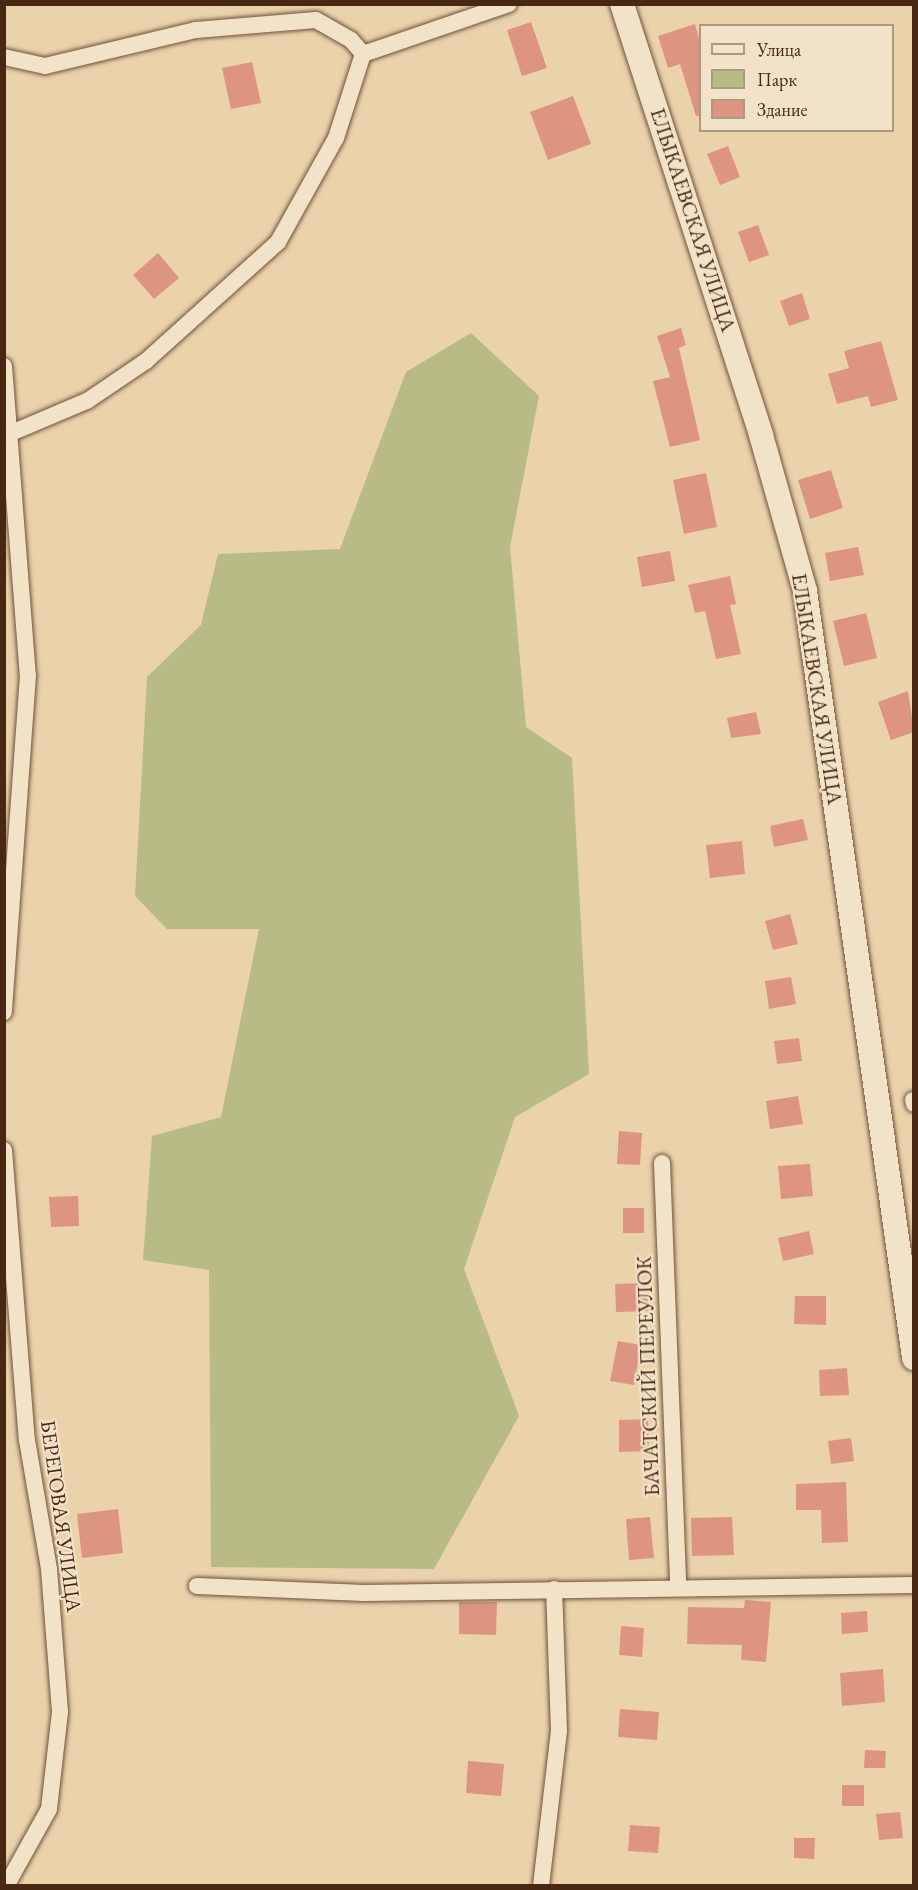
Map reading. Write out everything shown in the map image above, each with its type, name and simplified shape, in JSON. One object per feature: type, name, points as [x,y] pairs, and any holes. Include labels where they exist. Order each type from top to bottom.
[{"type":"street","points":[[363,54],[509,4]]},
{"type":"street","name":"ЕЛЫКАЕВСКАЯ УЛИЦА","points":[[622,4],[761,435],[805,591],[909,1294],[914,1358]]},
{"type":"street","points":[[4,57],[45,66],[196,30],[316,20],[351,40],[363,54]]},
{"type":"street","points":[[8,435],[87,400],[146,361],[278,242],[336,138],[363,54]]},
{"type":"street","points":[[4,366],[28,675],[4,1012]]},
{"type":"street","name":"БЕРЕГОВАЯ УЛИЦА","points":[[4,1150],[27,1440],[49,1569],[60,1712],[49,1809],[7,1879]]},
{"type":"street","name":"БАЧАТСКИЙ ПЕРЕУЛОК","points":[[662,1163],[678,1587]]},
{"type":"street","points":[[197,1586],[364,1593],[914,1585]]},
{"type":"street","points":[[541,1886],[559,1731],[554,1589]]},
{"type":"green space","points":[[471,333],[539,396],[510,547],[526,727],[572,758],[589,1074],[515,1117],[464,1269],[519,1416],[434,1569],[211,1567],[209,1270],[143,1260],[152,1136],[221,1117],[259,929],[167,929],[135,896],[147,677],[201,625],[218,554],[340,549],[406,372]]},
{"type":"building","points":[[531,22],[547,68],[522,76],[507,30]]},
{"type":"building","points":[[695,24],[699,38],[699,116],[696,116],[680,64],[668,68],[658,36]]},
{"type":"building","points":[[252,62],[261,103],[231,109],[222,68]]},
{"type":"building","points":[[573,96],[591,144],[548,160],[530,112]]},
{"type":"building","points":[[728,146],[740,177],[720,185],[707,154]]},
{"type":"building","points":[[758,225],[769,255],[749,262],[738,232]]},
{"type":"building","points":[[158,253],[179,278],[154,299],[133,275]]},
{"type":"building","points":[[802,293],[810,319],[789,326],[780,301]]},
{"type":"building","points":[[681,328],[686,345],[679,348],[700,440],[670,447],[653,381],[670,377],[657,336]]},
{"type":"building","points":[[881,341],[898,400],[871,407],[868,396],[837,404],[828,374],[849,368],[844,351]]},
{"type":"building","points":[[831,470],[843,508],[810,519],[798,480]]},
{"type":"building","points":[[706,473],[717,527],[684,534],[673,480]]},
{"type":"building","points":[[858,547],[864,575],[830,581],[825,553]]},
{"type":"building","points":[[670,551],[675,581],[642,587],[637,557]]},
{"type":"building","points":[[730,576],[736,604],[730,605],[741,654],[716,659],[705,611],[695,613],[688,585]]},
{"type":"building","points":[[866,613],[877,658],[844,666],[833,621]]},
{"type":"building","points":[[908,691],[914,732],[891,740],[878,702]]},
{"type":"building","points":[[756,712],[761,734],[731,738],[727,718]]},
{"type":"building","points":[[803,819],[808,840],[774,847],[770,826]]},
{"type":"building","points":[[742,841],[745,874],[710,878],[706,845]]},
{"type":"building","points":[[790,914],[798,944],[773,950],[765,921]]},
{"type":"building","points":[[791,977],[796,1004],[769,1009],[765,981]]},
{"type":"building","points":[[799,1038],[802,1061],[777,1064],[774,1041]]},
{"type":"building","points":[[798,1096],[803,1124],[770,1129],[766,1101]]},
{"type":"building","points":[[619,1131],[642,1133],[640,1165],[617,1164]]},
{"type":"building","points":[[810,1164],[813,1196],[781,1199],[778,1166]]},
{"type":"building","points":[[78,1196],[79,1226],[51,1227],[49,1197]]},
{"type":"building","points":[[623,1208],[644,1208],[644,1233],[623,1233]]},
{"type":"building","points":[[809,1231],[814,1254],[783,1261],[778,1238]]},
{"type":"building","points":[[648,1283],[649,1311],[616,1312],[615,1284]]},
{"type":"building","points":[[795,1296],[826,1296],[826,1325],[794,1324]]},
{"type":"building","points":[[618,1341],[641,1345],[634,1385],[610,1381]]},
{"type":"building","points":[[847,1368],[849,1395],[820,1396],[819,1370]]},
{"type":"building","points":[[648,1419],[649,1451],[619,1452],[619,1420]]},
{"type":"building","points":[[851,1438],[854,1461],[831,1464],[828,1441]]},
{"type":"building","points":[[846,1482],[848,1542],[822,1543],[821,1510],[796,1510],[796,1484]]},
{"type":"building","points":[[118,1509],[123,1553],[82,1558],[77,1514]]},
{"type":"building","points":[[650,1517],[654,1558],[629,1560],[626,1519]]},
{"type":"building","points":[[732,1517],[734,1555],[692,1556],[691,1518]]},
{"type":"building","points":[[745,1600],[771,1602],[766,1662],[741,1660],[742,1645],[687,1644],[688,1607],[744,1608]]},
{"type":"building","points":[[459,1602],[497,1602],[496,1635],[459,1634]]},
{"type":"building","points":[[867,1611],[868,1632],[842,1634],[841,1613]]},
{"type":"building","points":[[621,1626],[644,1628],[642,1657],[619,1655]]},
{"type":"building","points":[[883,1669],[885,1702],[842,1706],[840,1673]]},
{"type":"building","points":[[620,1709],[659,1712],[657,1740],[618,1737]]},
{"type":"building","points":[[865,1750],[886,1751],[885,1768],[864,1768]]},
{"type":"building","points":[[468,1761],[504,1764],[501,1796],[466,1793]]},
{"type":"building","points":[[842,1785],[864,1785],[864,1806],[842,1806]]},
{"type":"building","points":[[900,1812],[903,1838],[879,1840],[876,1814]]},
{"type":"building","points":[[630,1825],[660,1827],[658,1853],[628,1851]]},
{"type":"building","points":[[794,1838],[815,1838],[814,1859],[794,1858]]}]
